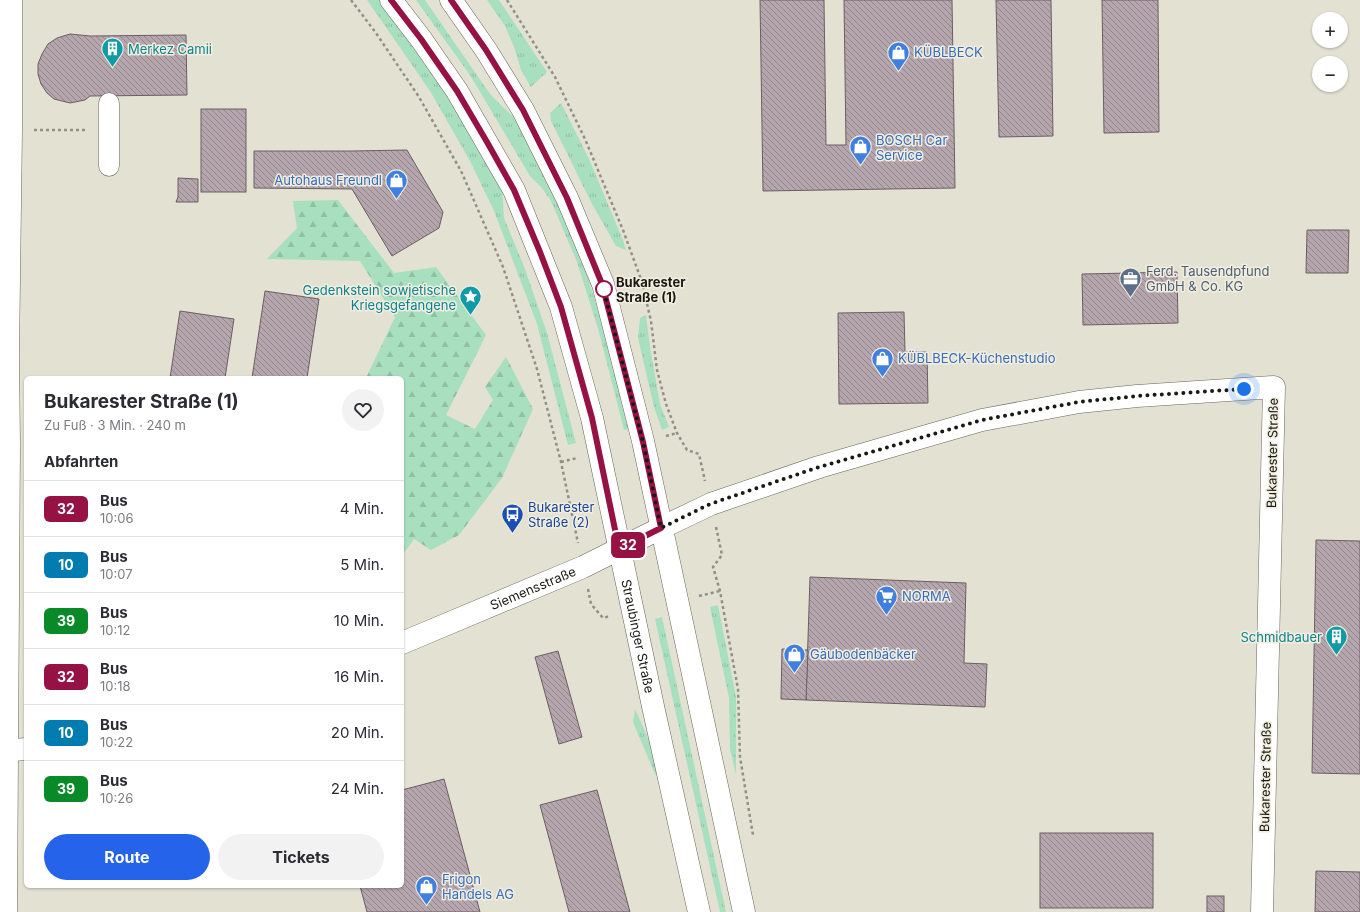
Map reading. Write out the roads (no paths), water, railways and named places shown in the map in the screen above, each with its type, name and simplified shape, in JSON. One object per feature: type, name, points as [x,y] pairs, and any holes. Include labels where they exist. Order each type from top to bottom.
[{"type":"street","points":[[6,912],[11,750],[8,355],[11,0]]},
{"type":"street","name":"Straubinger Straße","points":[[391,0],[421,39],[457,91],[514,190],[561,307],[592,418],[619,549],[699,912]]},
{"type":"street","points":[[451,0],[486,50],[523,110],[567,198],[602,284],[643,442],[744,912]]},
{"type":"street","points":[[109,103],[109,166]]},
{"type":"street","name":"Bukarester Straße","points":[[661,528],[710,504],[819,467],[982,420],[1079,402],[1137,396],[1274,388],[1262,912]]},
{"type":"street","name":"Siemensstraße","points":[[404,643],[583,567],[661,528]]},
{"type":"place","name":"Merkez Camii","points":[[112,68]]},
{"type":"place","name":"KÜBLBECK","points":[[899,72]]},
{"type":"place","name":"BOSCH Car Service","points":[[860,166]]},
{"type":"place","name":"Autohaus Freundl","points":[[397,200]]},
{"type":"place","name":"Bukarester Straße (1)","points":[[604,289]]},
{"type":"place","name":"Ferd. Tausendpfund GmbH & Co. KG","points":[[1130,298]]},
{"type":"place","name":"Gedenkstein sowjetische Kriegsgefangene","points":[[471,316]]},
{"type":"place","name":"KÜBLBECK-Küchenstudio","points":[[883,378]]},
{"type":"place","name":"Bukarester Straße (2)","points":[[512,534]]},
{"type":"place","name":"NORMA","points":[[887,616]]},
{"type":"place","name":"Schmidbauer","points":[[1337,656]]},
{"type":"place","name":"Gäubodenbäcker","points":[[794,674]]},
{"type":"place","name":"Frigon Handels AG","points":[[426,906]]}]
